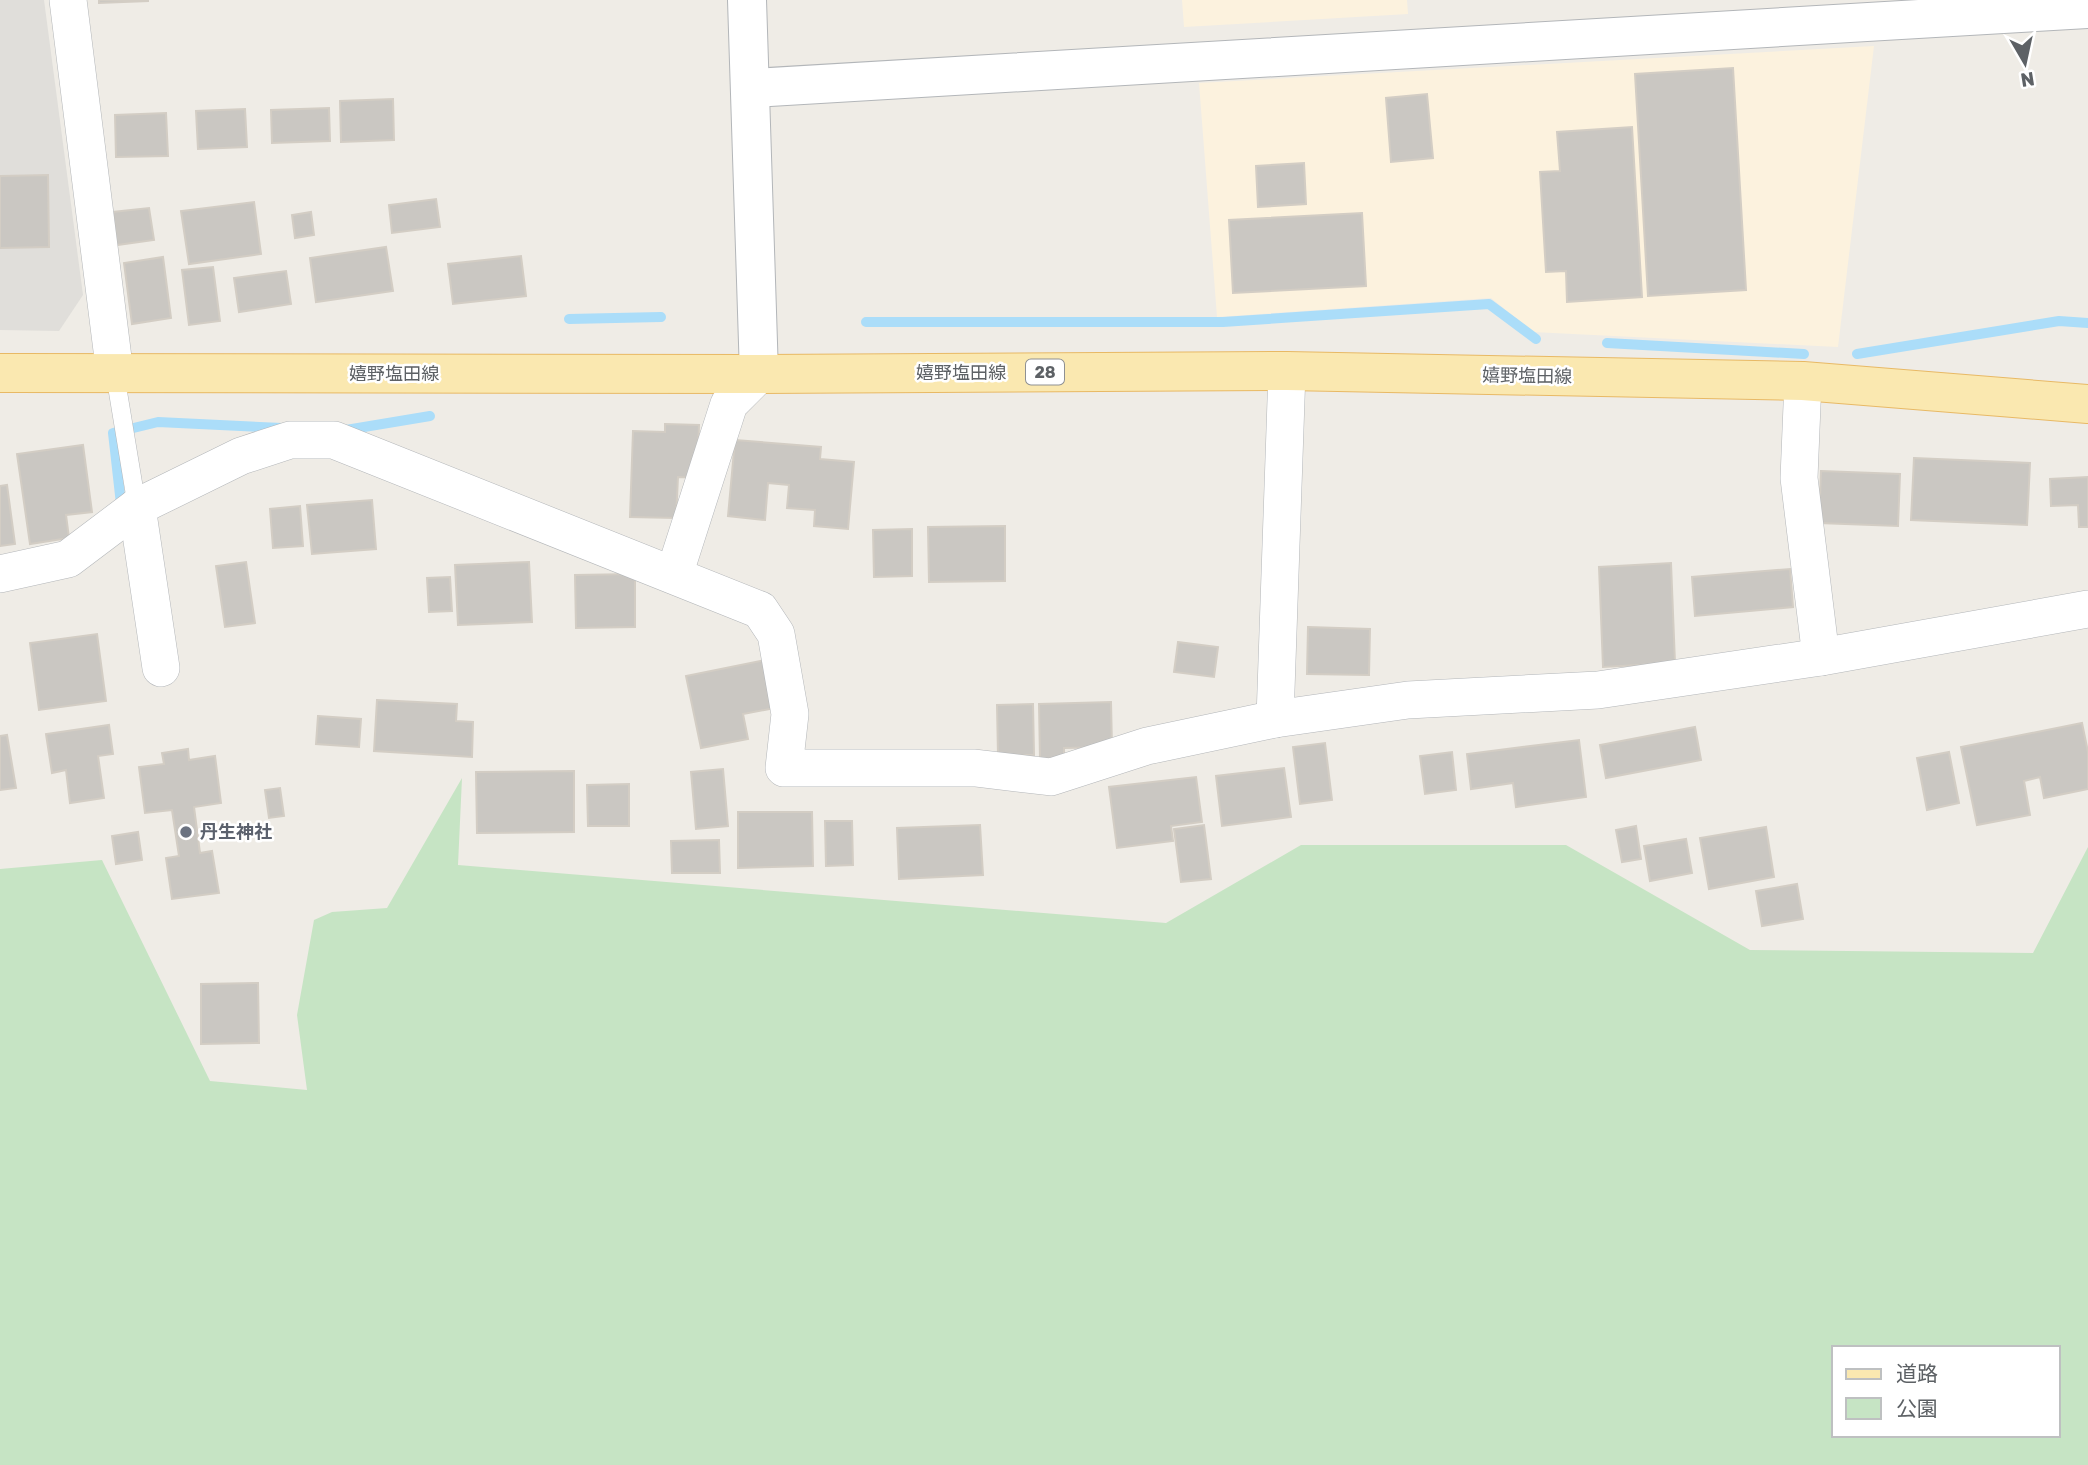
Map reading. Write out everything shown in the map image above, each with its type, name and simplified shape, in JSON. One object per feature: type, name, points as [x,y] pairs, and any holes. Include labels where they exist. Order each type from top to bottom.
[{"type":"main road","name":"嬉野塩田線","points":[[0,373],[759,374],[1287,370],[1803,381],[2088,404]]},
{"type":"street","points":[[68,0],[115,374]]},
{"type":"street","points":[[674,575],[729,404],[759,374],[752,88],[747,0]]},
{"type":"street","points":[[752,88],[1855,13],[2088,9]]},
{"type":"street","points":[[1275,719],[1287,370]]},
{"type":"street","points":[[1803,381],[1800,478],[1821,656]]},
{"type":"street","points":[[0,574],[68,559],[137,507],[253,452],[290,440],[334,440],[760,610],[776,634],[790,714],[784,768],[975,768],[1051,777],[1146,746],[1275,719],[1408,700],[1598,690],[1821,656],[2088,609]]},
{"type":"street","points":[[137,507],[161,668]]},
{"type":"lane","points":[[115,374],[137,507]]},
{"type":"shaded area","points":[[0,0],[44,0],[83,295],[59,331],[0,330]]},
{"type":"shaded area","points":[[1182,0],[1407,0],[1408,14],[1184,27]]},
{"type":"shaded area","points":[[1874,46],[1838,347],[1533,332],[1491,298],[1217,317],[1199,83]]},
{"type":"green space","points":[[462,778],[458,865],[1166,923],[1301,845],[1566,845],[1750,950],[2033,953],[2088,847],[2088,1465],[0,1465],[0,869],[102,860],[210,1081],[307,1090],[297,1015],[314,920],[332,912],[387,908]]},
{"type":"building","points":[[99,0],[148,0],[148,1],[99,3]]},
{"type":"building","points":[[1733,68],[1746,290],[1648,296],[1635,74]]},
{"type":"building","points":[[1427,94],[1433,158],[1391,162],[1386,98]]},
{"type":"building","points":[[393,99],[394,140],[341,142],[340,101]]},
{"type":"building","points":[[329,108],[330,141],[272,143],[271,110]]},
{"type":"building","points":[[245,109],[247,147],[198,149],[196,111]]},
{"type":"building","points":[[166,113],[168,156],[116,157],[115,115]]},
{"type":"building","points":[[1632,127],[1642,297],[1567,302],[1566,271],[1546,272],[1540,172],[1560,171],[1557,132]]},
{"type":"building","points":[[1304,163],[1306,204],[1258,207],[1256,166]]},
{"type":"building","points":[[48,175],[49,247],[0,248],[0,176]]},
{"type":"building","points":[[436,199],[440,227],[392,233],[389,205]]},
{"type":"building","points":[[254,202],[261,254],[189,264],[181,211]]},
{"type":"building","points":[[149,208],[154,240],[117,245],[113,212]]},
{"type":"building","points":[[311,212],[314,235],[295,238],[292,215]]},
{"type":"building","points":[[1362,213],[1366,286],[1233,293],[1229,220]]},
{"type":"building","points":[[386,247],[393,291],[316,302],[310,258]]},
{"type":"building","points":[[521,256],[526,296],[453,304],[448,264]]},
{"type":"building","points":[[163,257],[171,318],[132,324],[124,263]]},
{"type":"building","points":[[213,267],[220,321],[189,325],[182,270]]},
{"type":"building","points":[[286,271],[291,304],[239,312],[234,278]]},
{"type":"building","points":[[665,424],[699,425],[697,478],[678,477],[676,518],[630,517],[633,431],[665,432]]},
{"type":"building","points":[[735,440],[821,447],[820,459],[854,462],[848,529],[814,526],[815,510],[787,508],[789,485],[768,483],[765,520],[728,516]]},
{"type":"building","points":[[83,445],[92,512],[66,515],[69,538],[30,544],[17,454]]},
{"type":"building","points":[[1914,458],[2030,463],[2027,525],[1911,520]]},
{"type":"building","points":[[1821,471],[1900,474],[1898,526],[1819,523]]},
{"type":"building","points":[[2088,477],[2088,527],[2079,527],[2078,505],[2051,506],[2050,479]]},
{"type":"building","points":[[7,485],[15,544],[0,546],[0,486]]},
{"type":"building","points":[[372,500],[376,549],[312,554],[307,505]]},
{"type":"building","points":[[300,506],[303,546],[273,548],[270,509]]},
{"type":"building","points":[[1005,526],[1005,581],[929,582],[928,527]]},
{"type":"building","points":[[912,529],[912,576],[874,577],[873,530]]},
{"type":"building","points":[[246,562],[255,623],[225,627],[216,566]]},
{"type":"building","points":[[529,562],[532,622],[458,625],[455,565]]},
{"type":"building","points":[[1671,563],[1675,663],[1603,667],[1599,567]]},
{"type":"building","points":[[1790,569],[1793,607],[1695,616],[1692,577]]},
{"type":"building","points":[[635,574],[635,627],[576,628],[575,575]]},
{"type":"building","points":[[450,577],[452,611],[429,612],[427,578]]},
{"type":"building","points":[[1308,627],[1370,629],[1369,675],[1307,674]]},
{"type":"building","points":[[97,634],[106,701],[39,710],[30,643]]},
{"type":"building","points":[[1178,642],[1218,647],[1214,677],[1174,672]]},
{"type":"building","points":[[765,660],[775,708],[743,714],[748,739],[701,748],[686,676]]},
{"type":"building","points":[[377,700],[457,704],[456,721],[473,722],[472,757],[374,751]]},
{"type":"building","points":[[1111,702],[1112,747],[1064,748],[1064,758],[1040,759],[1039,704]]},
{"type":"building","points":[[1033,704],[1034,755],[998,755],[997,705]]},
{"type":"building","points":[[318,716],[361,719],[359,747],[316,744]]},
{"type":"building","points":[[2082,723],[2088,752],[2088,789],[2044,798],[2040,777],[2024,781],[2030,815],[1977,825],[1961,747]]},
{"type":"building","points":[[109,725],[113,754],[98,756],[104,798],[70,803],[66,770],[52,773],[46,734]]},
{"type":"building","points":[[1695,727],[1701,760],[1606,778],[1600,745]]},
{"type":"building","points":[[7,735],[16,788],[0,790],[0,736]]},
{"type":"building","points":[[1579,740],[1586,797],[1516,807],[1513,783],[1471,789],[1467,754]]},
{"type":"building","points":[[1325,743],[1332,800],[1300,804],[1293,747]]},
{"type":"building","name":"丹生神社","points":[[188,749],[189,760],[215,756],[221,803],[194,807],[200,853],[212,851],[219,893],[172,899],[166,858],[179,856],[172,810],[145,813],[139,767],[164,764],[162,753]]},
{"type":"building","points":[[1452,752],[1456,790],[1425,794],[1420,756]]},
{"type":"building","points":[[1949,752],[1959,803],[1927,810],[1917,758]]},
{"type":"building","points":[[1284,768],[1291,817],[1222,826],[1216,776]]},
{"type":"building","points":[[723,769],[728,826],[696,829],[691,772]]},
{"type":"building","points":[[574,771],[574,832],[477,833],[476,772]]},
{"type":"building","points":[[1196,777],[1202,822],[1171,826],[1173,841],[1117,848],[1109,787]]},
{"type":"building","points":[[629,784],[629,826],[588,826],[587,785]]},
{"type":"building","points":[[280,788],[284,816],[269,818],[265,790]]},
{"type":"building","points":[[738,812],[812,812],[813,866],[738,868]]},
{"type":"building","points":[[825,821],[852,821],[853,865],[826,866]]},
{"type":"building","points":[[980,825],[983,875],[899,879],[897,828]]},
{"type":"building","points":[[1204,825],[1211,879],[1181,882],[1174,829]]},
{"type":"building","points":[[1636,826],[1641,859],[1622,862],[1616,830]]},
{"type":"building","points":[[1766,827],[1774,877],[1709,889],[1700,838]]},
{"type":"building","points":[[138,832],[142,860],[116,864],[112,836]]},
{"type":"building","points":[[1686,839],[1692,873],[1650,881],[1644,846]]},
{"type":"building","points":[[719,840],[720,873],[672,873],[671,841]]},
{"type":"building","points":[[1797,884],[1803,919],[1762,926],[1756,891]]},
{"type":"building","points":[[258,983],[259,1043],[201,1044],[201,984]]},
{"type":"waterway","points":[[866,322],[1223,322],[1489,304],[1536,339]]},
{"type":"waterway","points":[[569,319],[661,317]]},
{"type":"waterway","points":[[1857,354],[2059,321],[2088,323]]},
{"type":"waterway","points":[[1607,343],[1804,354]]},
{"type":"waterway","points":[[340,431],[430,416]]},
{"type":"waterway","points":[[121,504],[113,433],[158,422],[282,428]]},
{"type":"place","name":"丹生神社","points":[[186,832]]}]
